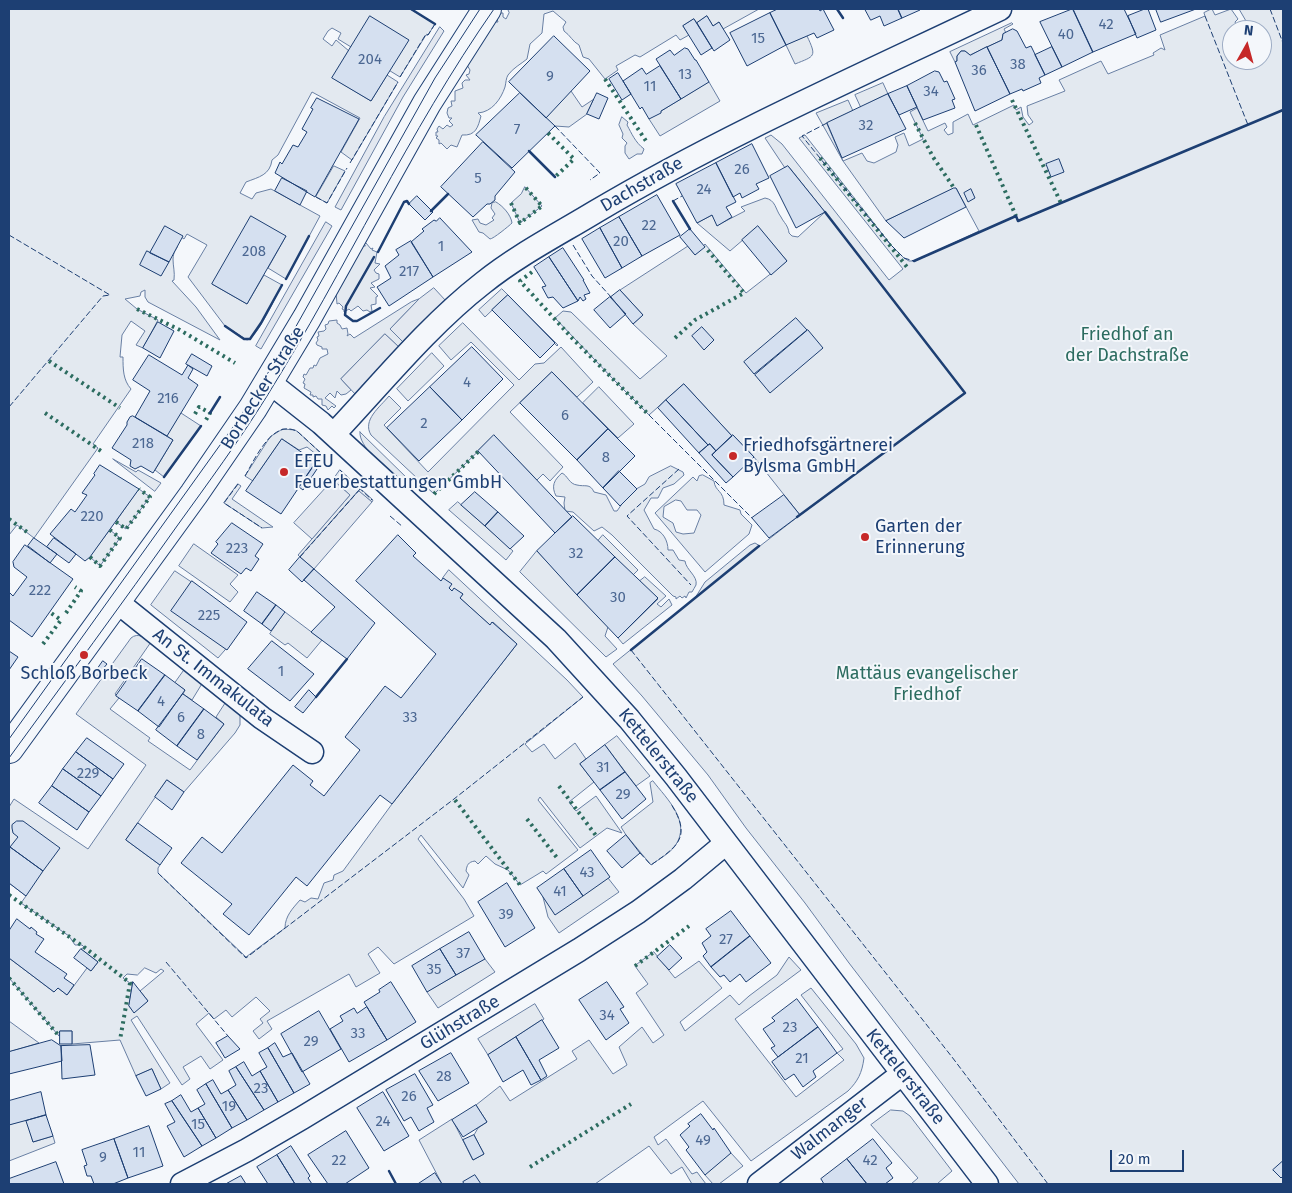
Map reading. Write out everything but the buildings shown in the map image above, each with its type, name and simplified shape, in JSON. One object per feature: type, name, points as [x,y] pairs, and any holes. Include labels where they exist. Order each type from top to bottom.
[{"type":"street","name":"Borbecker Straße","points":[[9,749],[216,462],[269,382],[316,302],[410,132],[487,9]]},
{"type":"street","name":"Dachstraße","points":[[334,434],[437,324],[482,283],[524,253],[630,191],[713,146],[1000,9]]},
{"type":"street","name":"Kettelerstraße","points":[[269,382],[334,434],[556,639],[629,719],[676,777],[987,1184]]},
{"type":"street","name":"An St. Immakulata","points":[[116,601],[262,718],[312,752]]},
{"type":"street","name":"Glühstraße","points":[[182,1184],[248,1150],[579,950],[638,912],[726,844]]},
{"type":"street","name":"Walmanger","points":[[758,1184],[902,1074]]},
{"type":"green space","points":[[9,9],[410,9],[435,24],[400,77],[338,39],[341,33],[332,28],[328,31],[323,39],[332,46],[336,40],[349,51],[333,78],[371,101],[387,75],[398,82],[352,160],[341,152],[360,118],[312,92],[278,155],[272,160],[269,169],[263,175],[246,182],[240,193],[252,199],[256,193],[271,189],[320,216],[286,279],[268,268],[286,236],[212,284],[247,304],[264,275],[282,285],[261,324],[256,332],[247,340],[225,326],[188,277],[207,245],[187,234],[184,239],[174,232],[177,246],[173,259],[174,280],[172,281],[196,307],[220,340],[148,302],[145,297],[145,290],[141,292],[140,296],[125,299],[137,309],[158,320],[143,348],[136,345],[145,331],[131,321],[122,335],[120,357],[123,357],[125,378],[131,389],[93,444],[98,448],[34,538],[17,525],[9,535]]},
{"type":"green space","points":[[508,9],[759,9],[723,29],[719,22],[713,26],[707,16],[697,23],[694,19],[683,26],[689,35],[680,40],[676,35],[640,57],[635,55],[616,66],[618,70],[605,79],[589,59],[583,57],[579,45],[564,31],[563,27],[566,22],[553,11],[544,14],[542,33],[530,44],[527,59],[508,75],[501,96],[488,110],[478,113],[481,116],[476,130],[470,134],[462,135],[457,147],[451,145],[447,149],[441,143],[439,144],[436,132],[438,132],[439,126],[443,129],[447,125],[450,127],[453,125],[449,121],[452,118],[449,118],[447,113],[448,108],[452,106],[451,101],[455,101],[455,91],[463,88],[462,83],[465,80],[470,80],[466,75],[469,74],[470,70],[467,65],[469,63],[467,59],[494,22],[498,22],[497,19],[501,13],[503,13],[503,17],[506,19],[509,13]]},
{"type":"green space","points":[[1212,9],[1215,15],[1231,9],[1238,19],[1222,20],[1222,70],[1272,70],[1272,20],[1245,20],[1239,9],[1283,9],[1283,1184],[1019,1184],[746,828],[708,775],[613,664],[695,598],[705,582],[750,545],[755,543],[760,546],[800,515],[754,457],[684,384],[649,415],[555,318],[563,311],[571,312],[640,379],[667,356],[633,324],[643,315],[620,290],[688,246],[695,255],[705,244],[746,293],[787,261],[758,227],[730,251],[697,223],[712,215],[718,225],[745,211],[741,207],[765,198],[773,203],[787,226],[789,233],[792,236],[798,237],[825,212],[789,167],[785,168],[765,138],[771,135],[782,144],[889,280],[903,269],[799,138],[805,135],[891,245],[909,261],[915,261],[979,231],[956,188],[886,221],[843,161],[862,153],[867,161],[874,163],[896,152],[898,145],[895,137],[904,133],[909,146],[923,139],[910,112],[917,108],[928,131],[945,123],[947,127],[944,130],[948,135],[953,133],[953,122],[968,114],[973,125],[1014,105],[1016,110],[1021,107],[1023,117],[1029,125],[1033,122],[1028,115],[1027,106],[1065,91],[1059,80],[1101,61],[1108,74],[1154,55],[1153,53],[1161,48],[1165,50],[1160,35],[1205,16],[1204,13]]},
{"type":"green space","points":[[1012,23],[1004,29],[1006,33],[1003,34],[1002,40],[970,55],[965,51],[961,51],[955,62],[950,52]]},
{"type":"green space","points":[[807,36],[812,48],[812,55],[795,64],[786,45]]},
{"type":"green space","points":[[709,82],[720,101],[660,136],[649,119]]},
{"type":"green space","points":[[883,83],[888,94],[861,108],[855,95]]},
{"type":"green space","points":[[571,91],[582,107],[594,99],[587,114],[569,127],[555,126],[546,118]]},
{"type":"green space","points":[[848,100],[853,111],[827,124],[843,161],[816,113]]},
{"type":"green space","points":[[622,117],[628,122],[627,125],[638,144],[644,149],[642,154],[637,154],[629,159],[625,153],[627,143],[622,138],[623,134],[619,125]]},
{"type":"green space","points":[[334,166],[345,171],[327,203],[316,197]]},
{"type":"green space","points":[[525,187],[542,206],[520,223],[511,203],[521,194]]},
{"type":"green space","points":[[496,202],[506,211],[512,223],[490,239],[479,232],[472,220],[478,219],[480,223],[486,225],[494,220],[492,218],[495,214],[491,208],[492,203]]},
{"type":"green space","points":[[364,243],[377,252],[375,263],[380,264],[374,270],[379,274],[379,279],[371,283],[375,287],[370,288],[378,296],[376,297],[376,304],[371,305],[372,311],[370,312],[367,310],[363,311],[358,306],[351,311],[349,309],[344,312],[343,307],[339,303],[337,304],[336,292],[361,246],[365,246]]},
{"type":"green space","points":[[502,289],[508,295],[485,317],[479,310]]},
{"type":"green space","points":[[508,295],[558,345],[557,346]]},
{"type":"green space","points":[[419,299],[390,329],[404,343],[400,348],[385,334],[341,379],[351,390],[341,395],[337,391],[335,398],[330,393],[325,398],[336,406],[334,408],[332,406],[328,410],[326,406],[322,405],[322,399],[318,399],[316,396],[313,397],[313,395],[310,395],[311,392],[304,388],[304,374],[306,375],[314,365],[316,366],[320,358],[328,354],[327,349],[322,349],[316,343],[319,336],[318,332],[326,329],[325,325],[329,321],[337,320],[342,329],[347,328],[347,336],[350,334],[354,338],[411,302]]},
{"type":"green space","points":[[463,323],[519,380],[535,364],[544,363],[561,347],[593,382],[577,397],[552,372],[510,412],[563,467],[550,481],[543,474],[537,480],[494,436],[434,494],[371,435],[369,429],[370,419],[389,396],[401,408],[384,425],[428,472],[514,385],[471,342],[451,360],[439,346]]},
{"type":"green space","points":[[432,353],[444,366],[408,401],[397,389]]},
{"type":"green space","points":[[599,387],[634,424],[618,438],[583,403]]},
{"type":"green space","points":[[181,413],[201,426],[164,477],[155,470],[173,440],[167,436]]},
{"type":"green space","points":[[283,429],[295,430],[323,455],[317,455],[307,447],[299,450],[282,439],[253,481],[245,476],[270,437]]},
{"type":"green space","points":[[360,432],[411,482],[396,477],[385,469],[363,444]]},
{"type":"green space","points":[[113,459],[136,472],[138,470],[161,483],[155,491]]},
{"type":"green space","points":[[671,466],[683,472],[684,475],[674,484],[663,488],[658,498],[651,498],[644,510],[654,529],[664,537],[668,550],[673,550],[679,560],[685,561],[695,579],[696,585],[692,592],[689,592],[686,598],[685,596],[682,598],[680,596],[676,599],[602,527],[594,531],[573,512],[565,511],[565,497],[556,496],[554,489],[555,481],[562,473],[574,484],[589,486],[594,492],[606,495],[614,511],[617,511],[631,492],[645,484],[649,477]]},
{"type":"green space","points":[[340,470],[373,500],[372,502],[358,491],[300,557],[298,555],[350,495],[333,480]]},
{"type":"green space","points":[[703,475],[714,481],[723,496],[724,505],[740,510],[741,514],[752,525],[749,534],[705,572],[655,513],[693,477],[697,481],[699,476]],"holes":[[[676,500],[681,501],[687,510],[697,510],[701,515],[694,533],[683,534],[676,532],[673,523],[663,517],[664,507]]]},
{"type":"green space","points":[[238,484],[241,486],[232,499],[273,527],[262,528],[224,503]]},
{"type":"green space","points":[[139,489],[150,497],[126,529],[116,522]]},
{"type":"green space","points":[[458,502],[513,551],[506,560],[449,510]]},
{"type":"green space","points":[[110,530],[120,538],[100,566],[90,557]]},
{"type":"green space","points":[[603,535],[638,570],[633,575],[598,541]]},
{"type":"green space","points":[[194,544],[238,575],[230,584],[238,592],[230,602],[179,566]]},
{"type":"green space","points":[[537,551],[608,627],[605,636],[617,649],[606,657],[520,572]]},
{"type":"green space","points":[[449,570],[583,697],[525,744],[532,752],[544,744],[555,759],[575,743],[586,759],[580,764],[594,782],[569,802],[576,811],[596,796],[622,833],[607,828],[580,848],[540,797],[538,800],[578,850],[546,874],[543,871],[520,885],[508,870],[495,864],[486,856],[478,864],[475,861],[468,864],[466,871],[469,875],[463,888],[421,835],[418,839],[464,899],[474,916],[394,964],[378,947],[368,954],[380,973],[356,987],[349,974],[267,1021],[272,1029],[259,1039],[253,1031],[263,1023],[260,1019],[270,1011],[256,997],[232,1017],[226,1010],[214,1019],[209,1013],[196,1024],[223,1060],[210,1069],[201,1056],[183,1067],[190,1079],[182,1085],[137,1016],[131,1020],[170,1083],[161,1089],[152,1069],[136,1076],[120,1040],[72,1044],[72,1031],[60,1031],[59,1036],[9,978],[9,958],[54,992],[58,988],[67,995],[87,968],[91,971],[98,962],[81,949],[84,947],[82,945],[75,945],[69,936],[21,903],[26,896],[9,883],[9,807],[14,799],[88,849],[146,765],[76,714],[131,638],[134,636],[144,637],[151,642],[115,694],[119,698],[110,709],[150,738],[148,741],[190,770],[224,724],[216,717],[227,700],[240,711],[240,725],[235,733],[184,792],[167,780],[126,840],[160,865],[158,873],[246,957],[285,928],[288,916],[300,900],[305,902],[311,898],[318,899],[324,883],[333,880],[334,875],[343,871],[392,804],[517,644],[493,622],[490,625],[460,598],[463,594],[454,589],[452,591],[449,588],[451,584],[443,578]],"holes":[[[145,968],[156,973],[161,969],[164,971],[140,991],[148,1001],[134,1012],[129,1006],[133,982],[130,983],[123,978],[127,974],[137,975]]]},
{"type":"green space","points":[[175,571],[193,583],[231,643],[218,658],[151,605]]},
{"type":"green space","points":[[645,577],[666,596],[657,604],[661,607],[669,599],[672,605],[623,644],[618,638],[658,599],[640,581]]},
{"type":"green space","points":[[285,612],[322,640],[307,658],[288,643],[285,645],[270,634]]},
{"type":"green space","points":[[185,669],[203,682],[192,700],[183,694],[185,690],[175,683]]},
{"type":"green space","points":[[617,736],[650,776],[636,786],[605,745]]},
{"type":"green space","points":[[653,781],[676,811],[681,828],[680,837],[675,846],[651,865],[621,827],[653,802],[650,783]]},
{"type":"green space","points":[[608,878],[619,892],[559,933],[548,917],[543,897]]},
{"type":"green space","points":[[654,952],[675,978],[699,961],[722,988],[680,1022],[685,1031],[730,995],[739,1005],[777,975],[789,957],[801,970],[735,1019],[796,1097],[844,1060],[837,1053],[843,1049],[801,995],[811,988],[856,1044],[864,1058],[857,1080],[848,1091],[751,1161],[703,1101],[654,1137],[658,1145],[666,1139],[692,1174],[697,1172],[706,1184],[692,1184],[682,1167],[671,1174],[649,1146],[595,1184],[442,1184],[419,1140],[452,1119],[473,1160],[484,1154],[474,1135],[478,1128],[487,1122],[476,1105],[500,1086],[510,1101],[577,1059],[572,1051],[589,1040],[613,1074],[627,1065],[619,1047],[642,1027],[653,1043],[664,1035],[636,993],[648,984],[635,966]]},
{"type":"green space","points":[[485,959],[495,972],[438,1008],[427,992]]},
{"type":"green space","points":[[535,1004],[544,1019],[488,1055],[478,1039]]},
{"type":"green space","points":[[9,1021],[39,1043],[9,1052]]},
{"type":"green space","points":[[891,1110],[903,1111],[910,1116],[952,1171],[937,1184],[911,1184],[918,1178],[871,1125]]},
{"type":"green space","points":[[27,1120],[33,1142],[53,1136],[55,1143],[9,1161],[9,1125]]},
{"type":"green space","points":[[731,1153],[743,1166],[719,1184],[713,1184],[705,1175]]},
{"type":"shaded area","points":[[440,27],[444,31],[403,97],[341,210],[335,207],[384,117]]},
{"type":"shaded area","points":[[326,222],[332,226],[261,349],[256,346]]},
{"type":"shaded area","points":[[434,288],[446,301],[404,343],[390,329],[419,299]]},
{"type":"shaded area","points":[[385,334],[400,348],[356,395],[341,379]]},
{"type":"shaded area","points":[[333,480],[350,495],[312,539],[294,523]]},
{"type":"shaded area","points":[[359,491],[372,502],[314,569],[300,557]]},
{"type":"tram line","points":[[9,739],[238,420],[285,346],[435,78],[480,9]]},
{"type":"tram line","points":[[9,758],[223,462],[256,413],[324,299],[433,103],[494,9]]},
{"type":"hedge","points":[[605,79],[648,144]]},
{"type":"hedge","points":[[1012,100],[1061,203]]},
{"type":"hedge","points":[[915,123],[933,157],[954,188]]},
{"type":"hedge","points":[[976,125],[1016,216]]},
{"type":"hedge","points":[[548,133],[574,159],[555,177]]},
{"type":"hedge","points":[[820,158],[907,267]]},
{"type":"hedge","points":[[511,203],[520,223],[542,206],[525,187]]},
{"type":"hedge","points":[[675,338],[695,320],[744,293],[705,247]]},
{"type":"hedge","points":[[532,272],[520,281],[572,338],[649,415]]},
{"type":"hedge","points":[[137,309],[180,330],[235,363]]},
{"type":"hedge","points":[[49,361],[120,408]]},
{"type":"hedge","points":[[195,414],[199,407],[210,413],[206,420]]},
{"type":"hedge","points":[[45,413],[101,451]]},
{"type":"hedge","points":[[434,494],[481,449]]},
{"type":"hedge","points":[[116,522],[126,529],[150,497],[139,489]]},
{"type":"hedge","points":[[9,519],[27,532]]},
{"type":"hedge","points":[[90,557],[100,566],[120,538],[110,530]]},
{"type":"hedge","points":[[66,613],[81,591],[75,587]]},
{"type":"hedge","points":[[43,644],[61,620],[51,613]]},
{"type":"hedge","points":[[559,786],[597,837]]},
{"type":"hedge","points":[[455,800],[520,885]]},
{"type":"hedge","points":[[527,819],[558,859]]},
{"type":"hedge","points":[[9,895],[84,947],[130,983],[120,1040]]},
{"type":"hedge","points":[[635,966],[689,926]]},
{"type":"hedge","points":[[9,978],[59,1036]]},
{"type":"hedge","points":[[530,1167],[631,1104]]},
{"type":"fence","points":[[1270,9],[1283,43]]},
{"type":"fence","points":[[1205,16],[1248,125]]},
{"type":"fence","points":[[400,77],[426,34],[428,35],[435,24]]},
{"type":"fence","points":[[350,163],[398,82]]},
{"type":"fence","points":[[827,123],[802,136],[891,245],[904,258],[914,261]]},
{"type":"fence","points":[[555,126],[600,173],[590,180]]},
{"type":"fence","points":[[316,197],[327,203],[347,168]]},
{"type":"fence","points":[[673,201],[682,196]]},
{"type":"fence","points":[[9,235],[110,295],[103,296],[9,407]]},
{"type":"fence","points":[[573,245],[592,276],[611,297]]},
{"type":"fence","points":[[649,415],[752,518]]},
{"type":"fence","points":[[245,476],[266,442],[281,430],[289,429],[298,432],[323,455]]},
{"type":"fence","points":[[679,469],[627,516],[691,585]]},
{"type":"fence","points":[[340,470],[372,500]]},
{"type":"fence","points":[[300,557],[361,488],[355,483]]},
{"type":"fence","points":[[238,484],[224,503],[262,528]]},
{"type":"fence","points":[[390,516],[403,527]]},
{"type":"fence","points":[[631,650],[952,1057],[1048,1184]]},
{"type":"fence","points":[[158,873],[246,958],[454,799],[583,697]]},
{"type":"fence","points":[[640,853],[651,865],[675,846],[679,840],[681,825],[671,804]]},
{"type":"fence","points":[[166,962],[228,1036]]},
{"type":"wall","points":[[411,9],[435,24]]},
{"type":"wall","points":[[837,9],[843,18]]},
{"type":"wall","points":[[914,261],[1016,216],[1018,221],[1283,110]]},
{"type":"wall","points":[[529,151],[555,177]]},
{"type":"wall","points":[[431,211],[448,194]]},
{"type":"wall","points":[[378,252],[404,202],[407,201],[409,204]]},
{"type":"wall","points":[[673,201],[690,229]]},
{"type":"wall","points":[[797,517],[965,393],[825,212]]},
{"type":"wall","points":[[286,279],[309,236]]},
{"type":"wall","points":[[374,257],[346,306],[345,315],[353,321],[357,321],[380,308]]},
{"type":"wall","points":[[225,326],[244,339],[250,339],[282,285]]},
{"type":"wall","points":[[210,413],[220,397]]},
{"type":"wall","points":[[164,477],[201,426]]},
{"type":"wall","points":[[631,650],[759,546]]},
{"type":"wall","points":[[316,697],[347,659]]},
{"type":"wall","points":[[389,1171],[396,1184]]},
{"type":"place","name":"Friedhofsgärtnerei Bylsma GmbH","points":[[733,456]]},
{"type":"place","name":"EFEU Feuerbestattungen GmbH","points":[[284,472]]},
{"type":"place","name":"Garten der Erinnerung","points":[[865,537]]},
{"type":"place","name":"Schloß Borbeck","points":[[84,655]]},
{"type":"park label","name":"Friedhof an der Dachstraße","points":[[1127,345]]},
{"type":"park label","name":"Mattäus evangelischer Friedhof","points":[[927,684]]}]
